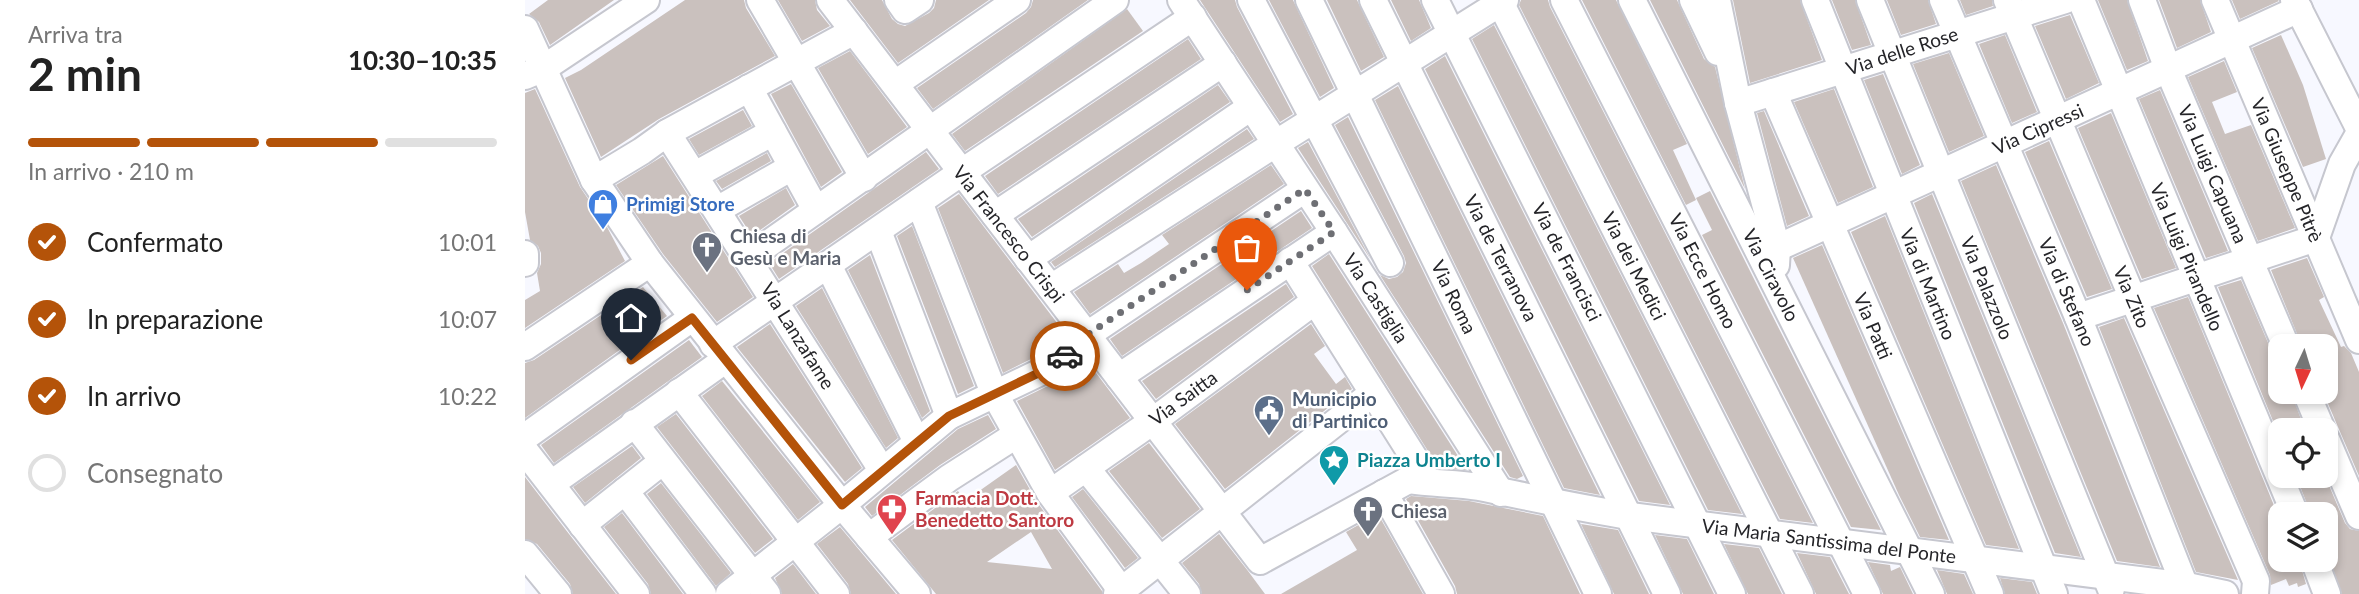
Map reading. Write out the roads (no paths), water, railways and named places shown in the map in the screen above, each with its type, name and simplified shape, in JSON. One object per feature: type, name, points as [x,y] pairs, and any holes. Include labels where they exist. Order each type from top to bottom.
[{"type":"street","points":[[535,72],[646,0]]},
{"type":"street","points":[[760,0],[863,178]]},
{"type":"street","name":"Via Francesco Crispi","points":[[830,0],[1153,421],[1216,510],[1260,561],[1386,498]]},
{"type":"street","points":[[895,84],[1017,0]]},
{"type":"street","points":[[748,258],[1115,0]]},
{"type":"street","points":[[1251,0],[1390,263]]},
{"type":"street","name":"Via Roma","points":[[1309,0],[1598,594]]},
{"type":"street","name":"Via de Terranova","points":[[1373,0],[1667,594]]},
{"type":"street","name":"Via de Francisci","points":[[1436,0],[1732,594]]},
{"type":"street","name":"Via Ecce Homo","points":[[1564,0],[1867,594]]},
{"type":"street","name":"Via Ciravolo","points":[[1632,0],[1931,594]]},
{"type":"street","points":[[1693,0],[1736,93]]},
{"type":"street","points":[[1717,0],[1736,93],[1777,248],[1774,281]]},
{"type":"street","name":"Via di Martino","points":[[1815,0],[2055,594]]},
{"type":"street","name":"Via Palazzolo","points":[[1870,0],[2109,585]]},
{"type":"street","name":"Via di Stefano","points":[[1943,0],[2078,317],[2187,590]]},
{"type":"street","name":"Via delle Rose","points":[[1736,93],[1773,92],[1957,34],[2011,8],[2065,0]]},
{"type":"street","name":"Via Luigi Pirandello","points":[[2081,0],[2290,502]]},
{"type":"street","name":"Via Luigi Capuana","points":[[2142,0],[2168,69],[2281,334]]},
{"type":"street","name":"Via Giuseppe Pitrè","points":[[2215,0],[2359,340]]},
{"type":"street","points":[[1051,288],[1501,1]]},
{"type":"street","name":"Via dei Medici","points":[[1501,1],[1800,594]]},
{"type":"street","points":[[2297,5],[2359,128]]},
{"type":"street","name":"Via Cipressi","points":[[1777,248],[2232,40],[2297,5]]},
{"type":"street","points":[[551,484],[679,392],[776,301],[962,172],[1187,8]]},
{"type":"street","name":"Via Castiglia","points":[[1187,8],[1501,493]]},
{"type":"street","name":"Via Zito","points":[[2011,8],[2133,299],[2256,581],[2256,594]]},
{"type":"street","points":[[525,29],[535,72],[594,180],[650,263],[842,505],[918,594]]},
{"type":"street","points":[[594,180],[642,152],[667,133],[854,31]]},
{"type":"street","points":[[995,215],[1223,62]]},
{"type":"street","points":[[749,88],[816,210]]},
{"type":"street","name":"Via Patti","points":[[1773,92],[1990,594]]},
{"type":"street","points":[[1028,259],[1251,107]]},
{"type":"street","points":[[695,175],[773,132]]},
{"type":"street","name":"Via Lanzafame","points":[[667,133],[882,470]]},
{"type":"street","points":[[2078,317],[2316,238],[2342,164],[2359,134]]},
{"type":"street","points":[[717,210],[792,167]]},
{"type":"street","points":[[729,594],[760,585],[796,542],[949,416],[1049,368],[1089,337],[1305,189]]},
{"type":"street","points":[[919,202],[994,393],[1050,493],[1120,593],[1216,510],[1371,390]]},
{"type":"street","points":[[878,231],[949,416]]},
{"type":"street","points":[[1119,377],[1334,232]]},
{"type":"street","points":[[525,254],[525,263]]},
{"type":"street","points":[[1290,261],[1371,390],[1422,479],[1386,498],[1441,594]]},
{"type":"street","points":[[525,347],[650,263]]},
{"type":"street","points":[[828,265],[916,442]]},
{"type":"street","name":"Via Saitta","points":[[1050,493],[1153,421],[1315,300]]},
{"type":"street","points":[[525,437],[692,318]]},
{"type":"street","points":[[679,392],[836,594]]},
{"type":"street","points":[[634,423],[760,585]]},
{"type":"street","points":[[869,537],[949,478],[1016,435]]},
{"type":"street","points":[[525,451],[635,594]]},
{"type":"street","points":[[582,526],[663,461]]},
{"type":"street","points":[[2338,467],[2359,516]]},
{"type":"street","points":[[1086,468],[1187,594]]},
{"type":"street","name":"Via Maria Santissima del Ponte","points":[[1422,479],[1477,486],[1556,504],[1630,516],[2043,568],[2109,585],[2225,594]]},
{"type":"street","points":[[625,491],[703,594]]},
{"type":"street","points":[[525,554],[558,594]]},
{"type":"street","points":[[2319,572],[2327,594]]},
{"type":"place","name":"Primigi Store","points":[[603,231]]},
{"type":"place","name":"Chiesa di Gesù e Maria","points":[[707,274]]},
{"type":"place","name":"Municipio di Partinico","points":[[1269,437]]},
{"type":"place","name":"Piazza Umberto I","points":[[1334,487]]},
{"type":"place","name":"Farmacia Dott. Benedetto Santoro","points":[[892,536]]},
{"type":"place","name":"Chiesa","points":[[1368,538]]}]
